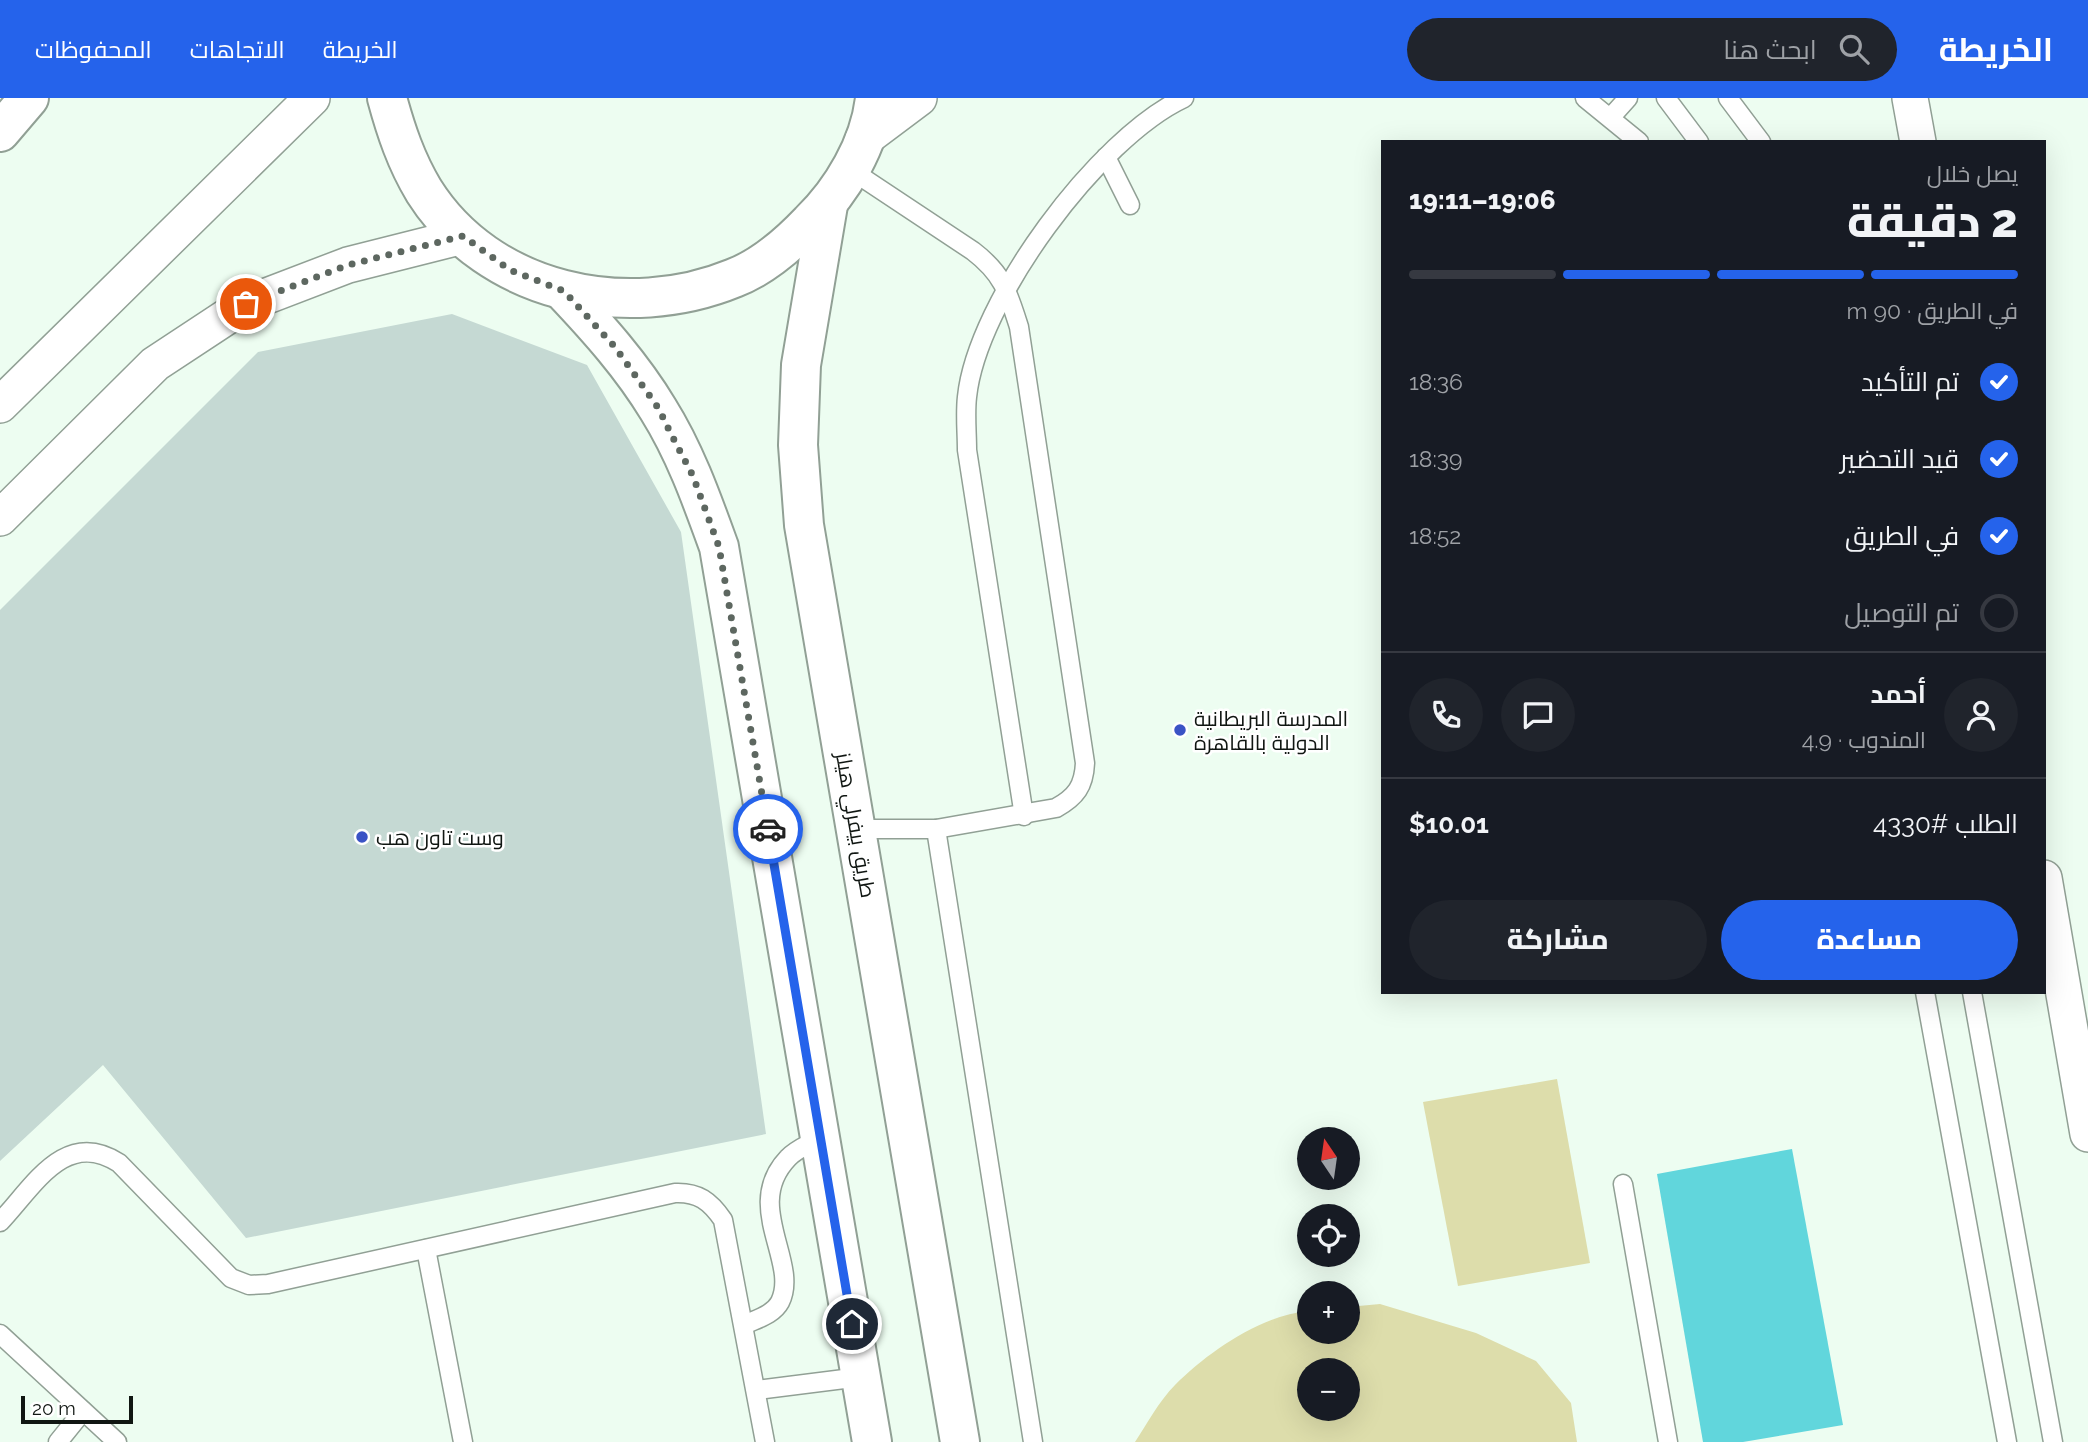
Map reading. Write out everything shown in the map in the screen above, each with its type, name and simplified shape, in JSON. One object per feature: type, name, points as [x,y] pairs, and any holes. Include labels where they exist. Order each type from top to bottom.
[{"type":"street","points":[[0,132],[29,98]]},
{"type":"street","points":[[0,405],[312,98]]},
{"type":"street","points":[[387,98],[398,141],[425,192],[463,236],[510,270],[564,291],[621,300],[680,296],[725,281],[786,247],[828,205],[857,155],[875,98]]},
{"type":"street","points":[[857,155],[919,98]]},
{"type":"street","points":[[1910,98],[1918,140]]},
{"type":"street","name":"طريق بيفرلي هيلز","points":[[828,205],[802,365],[798,445],[804,525],[960,1442]]},
{"type":"street","points":[[0,518],[155,364],[246,304],[348,265],[463,236]]},
{"type":"street","points":[[564,291],[615,347],[659,409],[693,476],[719,547],[872,1442]]},
{"type":"street","points":[[2046,889],[2088,1134]]},
{"type":"lane","points":[[1024,816],[967,450],[967,396],[980,346],[1007,288],[1062,208],[1107,157],[1165,107],[1184,98]]},
{"type":"lane","points":[[1585,98],[1637,140]]},
{"type":"lane","points":[[1611,117],[1628,98]]},
{"type":"lane","points":[[1666,98],[1698,140]]},
{"type":"lane","points":[[1728,98],[1760,140]]},
{"type":"lane","points":[[857,155],[991,265],[1007,288],[1019,327],[1085,763],[1084,780],[1073,798],[1056,808],[1024,816],[936,829],[857,829]]},
{"type":"lane","points":[[1107,157],[1130,205]]},
{"type":"lane","points":[[936,829],[1033,1442]]},
{"type":"lane","points":[[1925,994],[2007,1442]]},
{"type":"lane","points":[[1972,994],[2053,1442]]},
{"type":"lane","points":[[744,1325],[768,1314],[779,1303],[784,1287],[768,1195],[776,1175],[789,1156],[820,1138]]},
{"type":"lane","points":[[0,1222],[59,1160],[73,1152],[89,1150],[105,1154],[119,1163],[231,1278],[249,1285],[268,1284],[675,1193],[691,1193],[711,1203],[723,1220],[765,1442]]},
{"type":"lane","points":[[1623,1184],[1668,1442]]},
{"type":"lane","points":[[426,1249],[463,1442]]},
{"type":"lane","points":[[0,1334],[117,1442]]},
{"type":"lane","points":[[757,1390],[860,1377]]},
{"type":"lane","points":[[58,1442],[83,1411]]},
{"type":"green space","points":[[1557,1079],[1590,1263],[1458,1286],[1423,1102]]},
{"type":"green space","points":[[1380,1304],[1476,1333],[1536,1361],[1571,1403],[1577,1442],[1135,1442],[1169,1391],[1203,1360],[1254,1327],[1297,1313],[1297,1344],[1360,1344],[1360,1306]]},
{"type":"water","points":[[1792,1149],[1843,1425],[1743,1442],[1703,1442],[1657,1174]]},
{"type":"building","name":"وست تاون هب","points":[[452,314],[587,365],[681,532],[766,1134],[246,1238],[103,1065],[0,1161],[0,610],[258,352]]},
{"type":"way so far","points":[[246,304],[348,265],[463,236],[510,270],[564,291],[615,347],[659,409],[693,476],[719,547],[768,829]]},
{"type":"place","name":"المدرسة البريطانية الدولية بالقاهرة","points":[[1180,730]]},
{"type":"place","name":"وست تاون هب","points":[[362,837]]},
{"type":"route","points":[[768,829],[852,1324]]}]
